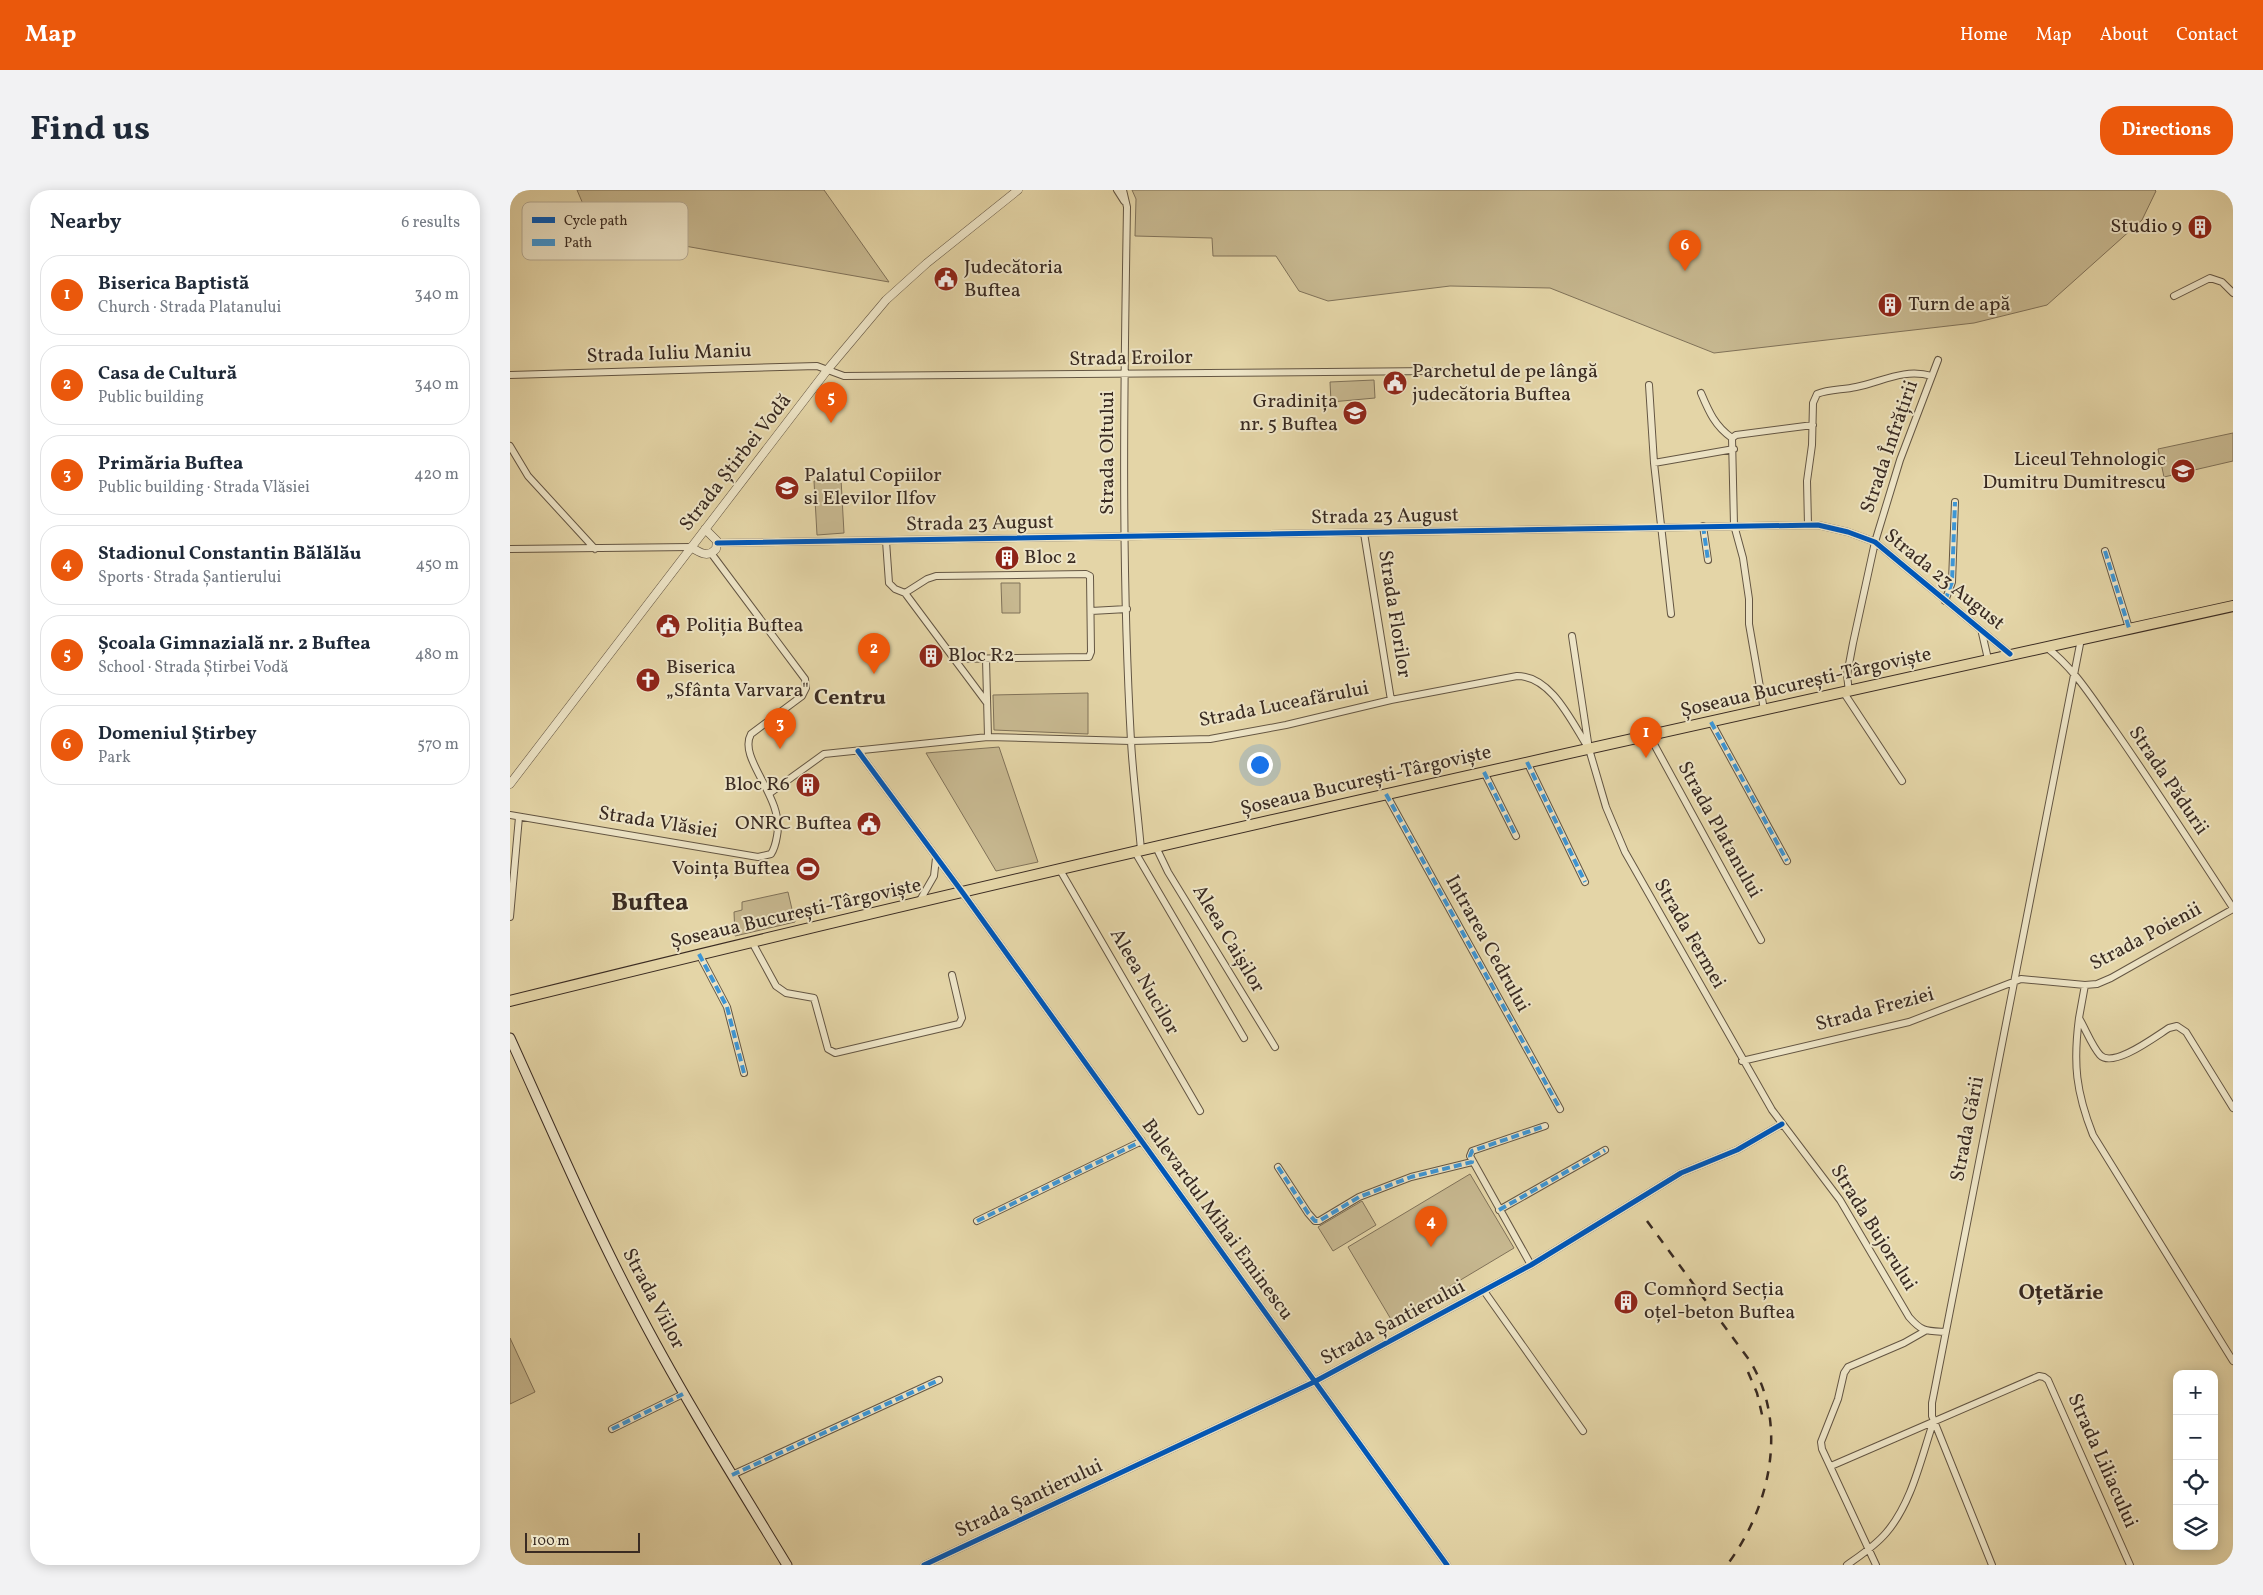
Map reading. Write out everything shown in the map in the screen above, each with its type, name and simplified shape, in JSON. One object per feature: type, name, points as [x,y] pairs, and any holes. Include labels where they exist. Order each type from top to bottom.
[{"type":"main road","name":"Șoseaua București-Târgoviște","points":[[510,1001],[919,902],[1386,794],[2045,646],[2233,606]]},
{"type":"main road","name":"Strada Viilor","points":[[510,1038],[594,1223],[683,1394],[787,1565]]},
{"type":"street","name":"Strada Știrbei Vodă","points":[[510,784],[828,369],[891,295],[1018,190]]},
{"type":"street","points":[[1117,190],[1127,206]]},
{"type":"street","name":"Strada Oltului","points":[[1123,190],[1127,206],[1124,375],[1125,537],[1131,742],[1138,851]]},
{"type":"street","points":[[2174,296],[2210,278],[2222,282],[2233,293]]},
{"type":"street","name":"Strada Înfrățirii","points":[[1847,692],[1852,643],[1875,542],[1900,460],[1938,360]]},
{"type":"street","name":"Strada Iuliu Maniu","points":[[510,375],[817,366],[828,369]]},
{"type":"street","name":"Strada Eroilor","points":[[828,369],[844,376],[1436,372]]},
{"type":"street","points":[[1808,525],[1807,481],[1814,397],[1821,392],[1857,387],[1884,377],[1916,373],[1932,376]]},
{"type":"street","points":[[1649,385],[1660,527],[1664,538],[1671,614]]},
{"type":"street","points":[[1701,393],[1710,415],[1721,430],[1732,438],[1734,449],[1734,525],[1743,558],[1749,599],[1749,624],[1764,710]]},
{"type":"street","points":[[1732,438],[1736,435],[1813,425]]},
{"type":"street","points":[[510,446],[535,484],[595,549]]},
{"type":"street","points":[[1654,463],[1734,449]]},
{"type":"street","points":[[1945,601],[1952,582],[1955,502]]},
{"type":"street","name":"Strada 23 August","points":[[717,543],[1808,525],[1834,528],[1875,542],[1982,633],[2010,654]]},
{"type":"street","points":[[1703,526],[1708,560]]},
{"type":"street","points":[[510,550],[692,547],[705,554],[711,553],[716,549],[717,543],[715,537],[705,529]]},
{"type":"street","name":"Strada Florilor","points":[[1364,533],[1391,700]]},
{"type":"street","points":[[886,540],[889,583],[895,589],[905,593],[987,703]]},
{"type":"street","points":[[2105,551],[2130,628]]},
{"type":"street","name":"Strada Vlăsiei","points":[[510,815],[763,857],[768,856],[774,850],[779,828],[778,814],[770,793],[751,759],[748,742],[751,734],[792,706],[805,692],[805,679],[711,553]]},
{"type":"street","points":[[905,593],[927,579],[936,576],[1086,574],[1091,579],[1091,652],[1088,657],[954,659]]},
{"type":"street","points":[[1091,611],[1127,610]]},
{"type":"street","points":[[1982,633],[1988,660]]},
{"type":"street","points":[[1572,636],[1589,749]]},
{"type":"street","name":"Strada Gării","points":[[1847,1565],[1885,1535],[1899,1516],[1911,1489],[1934,1420],[1932,1396],[2081,639]]},
{"type":"street","name":"Strada Pădurii","points":[[2045,646],[2060,658],[2074,674],[2147,776],[2233,908]]},
{"type":"street","points":[[986,658],[988,737]]},
{"type":"street","name":"Strada Luceafărului","points":[[770,793],[824,754],[988,737],[1131,742],[1190,741],[1221,738],[1391,700],[1504,678],[1530,677],[1550,690],[1589,749]]},
{"type":"street","points":[[1847,692],[1902,781]]},
{"type":"street","points":[[1711,722],[1787,861]]},
{"type":"street","name":"Strada Platanului","points":[[1649,736],[1761,940]]},
{"type":"street","name":"Strada Fermei","points":[[1589,749],[1606,808],[1625,852],[1742,1061],[1782,1124]]},
{"type":"street","name":"Bulevardul Mihai Eminescu","points":[[858,751],[963,893],[1447,1565]]},
{"type":"street","points":[[1527,762],[1585,882]]},
{"type":"street","points":[[1484,772],[1516,836]]},
{"type":"street","name":"Intrarea Cedrului","points":[[1386,794],[1560,1109]]},
{"type":"street","points":[[510,917],[519,817]]},
{"type":"street","name":"Aleea Caișilor","points":[[1156,847],[1168,872],[1275,1047]]},
{"type":"street","points":[[1138,851],[1244,1038]]},
{"type":"street","points":[[919,902],[934,876],[936,858]]},
{"type":"street","name":"Aleea Nucilor","points":[[1060,870],[1200,1111]]},
{"type":"street","name":"Strada Poienii","points":[[2013,982],[2021,980],[2085,985],[2097,984],[2111,978],[2233,908]]},
{"type":"street","points":[[752,942],[776,986],[786,993],[811,996],[816,1000],[828,1049],[836,1053],[959,1024],[962,1018],[952,975]]},
{"type":"street","points":[[699,954],[727,1007],[744,1073]]},
{"type":"street","name":"Strada Freziei","points":[[1742,1061],[1909,1022],[2013,982]]},
{"type":"street","points":[[2085,985],[2079,1018],[2075,1067],[2082,1103],[2093,1135],[2233,1361]]},
{"type":"street","points":[[2079,1018],[2101,1056],[2109,1060],[2121,1058],[2172,1026],[2182,1028],[2233,1108]]},
{"type":"street","name":"Strada Șantierului","points":[[924,1565],[1314,1382],[1484,1291],[1681,1173],[1737,1150],[1782,1124]]},
{"type":"street","name":"Strada Bujorului","points":[[1782,1124],[1811,1159],[1840,1200],[1909,1317],[1917,1327],[1925,1331]]},
{"type":"street","points":[[1531,1264],[1470,1156],[1472,1151],[1545,1126]]},
{"type":"street","points":[[977,1221],[1142,1141]]},
{"type":"street","points":[[1499,1210],[1605,1150]]},
{"type":"street","points":[[1278,1167],[1308,1213],[1316,1221],[1325,1219],[1359,1197],[1411,1177],[1472,1162]]},
{"type":"street","points":[[1484,1291],[1583,1431]]},
{"type":"street","points":[[1876,1565],[1870,1548],[1822,1449],[1821,1442],[1838,1399],[1846,1369],[1851,1364],[1904,1343],[1925,1331],[1945,1332]]},
{"type":"street","name":"Strada Liliacului","points":[[1934,1420],[2039,1376],[2044,1377],[2048,1380],[2130,1565]]},
{"type":"street","points":[[732,1475],[940,1380]]},
{"type":"street","points":[[612,1429],[683,1394]]},
{"type":"street","points":[[1831,1466],[1934,1420],[1992,1565]]},
{"type":"shaded area","points":[[577,190],[824,190],[889,282],[688,247],[688,202],[582,202]]},
{"type":"shaded area","points":[[1132,190],[2156,191],[2142,220],[2047,305],[1974,323],[1714,353],[1550,288],[1450,286],[1328,301],[1299,291],[1276,256],[1213,256],[1212,238],[1135,236],[1136,199]]},
{"type":"shaded area","points":[[1374,380],[1375,398],[1331,402],[1330,382]]},
{"type":"shaded area","points":[[2233,433],[2233,461],[2164,477],[2158,449]]},
{"type":"shaded area","points":[[841,479],[844,533],[817,535],[814,481]]},
{"type":"shaded area","points":[[1001,583],[1020,583],[1020,613],[1002,613]]},
{"type":"shaded area","points":[[1088,693],[1088,734],[994,730],[993,695]]},
{"type":"shaded area","points":[[999,747],[1038,862],[996,871],[926,753]]},
{"type":"shaded area","points":[[788,892],[795,922],[735,936],[734,912],[742,910],[742,902]]},
{"type":"shaded area","points":[[1470,1174],[1514,1248],[1392,1321],[1348,1247]]},
{"type":"shaded area","points":[[1362,1201],[1376,1225],[1333,1251],[1318,1227]]},
{"type":"shaded area","points":[[510,1338],[535,1392],[510,1404]]},
{"type":"railway","points":[[1647,1221],[1750,1361],[1762,1386],[1769,1412],[1771,1439],[1769,1466],[1763,1492],[1754,1518],[1742,1542],[1727,1565]]},
{"type":"railway","points":[[1748,1372],[1757,1393],[1763,1419]]},
{"type":"marked path","points":[[1945,601],[1952,582],[1955,502]]},
{"type":"marked path","points":[[1703,526],[1708,560]]},
{"type":"marked path","points":[[2105,551],[2129,628]]},
{"type":"marked path","points":[[1711,722],[1787,861]]},
{"type":"marked path","points":[[1527,762],[1585,882]]},
{"type":"marked path","points":[[1484,772],[1516,836]]},
{"type":"marked path","points":[[1386,794],[1560,1109]]},
{"type":"marked path","points":[[699,954],[727,1007],[744,1073]]},
{"type":"marked path","points":[[1278,1167],[1308,1213],[1315,1221],[1319,1221],[1359,1197],[1411,1177],[1472,1162],[1470,1156],[1472,1151],[1545,1126]]},
{"type":"marked path","points":[[977,1221],[1142,1141]]},
{"type":"marked path","points":[[1499,1210],[1605,1150]]},
{"type":"marked path","points":[[732,1475],[939,1380]]},
{"type":"marked path","points":[[612,1429],[683,1394]]},
{"type":"cycle path","points":[[717,543],[1818,525],[1848,532],[1875,542],[2010,654]]},
{"type":"cycle path","points":[[858,751],[963,893],[1447,1565]]},
{"type":"cycle path","points":[[924,1565],[1314,1382],[1531,1265],[1681,1173],[1737,1150],[1782,1124]]},
{"type":"place","name":"Studio 9","points":[[2200,227]]},
{"type":"place","name":"Domeniul Știrbey","points":[[1685,271]]},
{"type":"place","name":"Judecătoria Buftea","points":[[946,279]]},
{"type":"place","name":"Turn de apă","points":[[1890,305]]},
{"type":"place","name":"Parchetul de pe lângă judecătoria Buftea","points":[[1395,383]]},
{"type":"place","name":"Gradinița nr. 5 Buftea","points":[[1355,413]]},
{"type":"place","name":"Școala Gimnazială nr. 2 Buftea","points":[[831,423]]},
{"type":"place","name":"Liceul Tehnologic Dumitru Dumitrescu","points":[[2183,471]]},
{"type":"place","name":"Palatul Copiilor si Elevilor Ilfov","points":[[787,488]]},
{"type":"place","name":"Bloc 2","points":[[1007,558]]},
{"type":"place","name":"Poliția Buftea","points":[[668,626]]},
{"type":"place","name":"Bloc R2","points":[[931,656]]},
{"type":"place","name":"Casa de Cultură","points":[[874,674]]},
{"type":"place","name":"Biserica „Sfânta Varvara\"","points":[[648,680]]},
{"type":"place","name":"Primăria Buftea","points":[[780,749]]},
{"type":"place","name":"Biserica Baptistă","points":[[1646,758]]},
{"type":"place","name":"Bloc R6","points":[[808,785]]},
{"type":"place","name":"ONRC Buftea","points":[[869,824]]},
{"type":"place","name":"Voința Buftea","points":[[808,869]]},
{"type":"place","name":"Stadionul Constantin Bălălău","points":[[1431,1247]]},
{"type":"place","name":"Comnord Secția oțel-beton Buftea","points":[[1626,1302]]},
{"type":"district","name":"Centru","points":[[850,698]]},
{"type":"district","name":"Buftea","points":[[650,903]]},
{"type":"district","name":"Oțetărie","points":[[2061,1293]]}]
